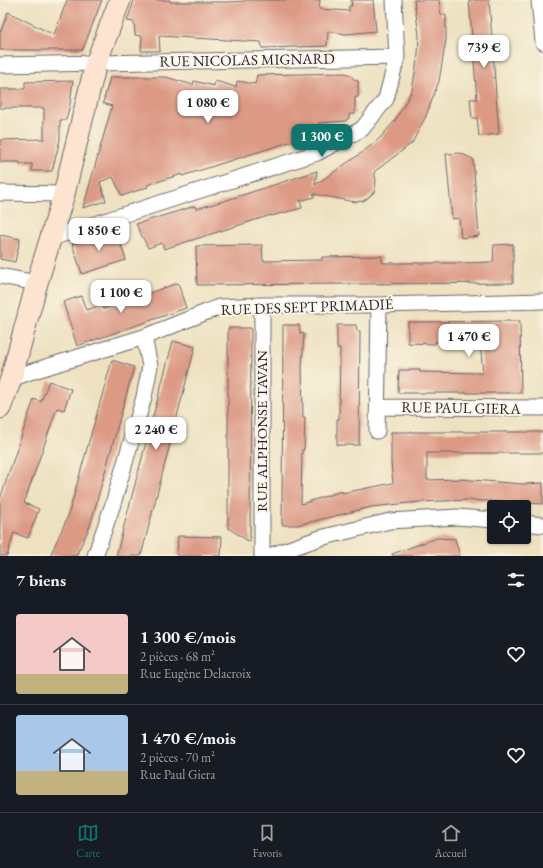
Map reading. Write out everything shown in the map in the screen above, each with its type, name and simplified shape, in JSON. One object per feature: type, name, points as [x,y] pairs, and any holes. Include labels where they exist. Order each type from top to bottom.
[{"type":"street","points":[[0,406],[11,379],[37,283],[64,194],[96,64],[120,0]]},
{"type":"street","points":[[51,238],[317,153],[362,129],[386,99],[397,57],[394,0]]},
{"type":"street","points":[[539,0],[543,42]]},
{"type":"street","name":"RUE NICOLAS MIGNARD","points":[[0,65],[397,57]]},
{"type":"street","points":[[0,192],[64,194]]},
{"type":"street","points":[[0,276],[37,283]]},
{"type":"street","name":"RUE DES SEPT PRIMADIÉ","points":[[11,379],[144,337],[219,307],[262,305],[379,305],[543,301]]},
{"type":"street","name":"RUE ALPHONSE TAVAN","points":[[262,305],[262,556]]},
{"type":"street","points":[[378,431],[379,305]]},
{"type":"street","points":[[95,556],[113,504],[144,397],[150,366],[144,337]]},
{"type":"street","name":"RUE PAUL GIERA","points":[[378,407],[543,408]]},
{"type":"street","points":[[269,556],[320,538],[390,521],[458,517],[487,519]]},
{"type":"street","points":[[531,524],[543,525]]},
{"type":"building","points":[[67,0],[102,0],[82,49],[83,50],[0,50],[0,33],[8,12],[54,35]]},
{"type":"building","points":[[134,0],[170,0],[170,2],[227,2],[245,0],[320,0],[319,9],[349,11],[349,6],[352,6],[351,0],[373,0],[376,31],[346,34],[328,31],[327,46],[262,48],[261,42],[159,36],[160,51],[141,51],[142,36],[135,35],[134,22],[127,21]]},
{"type":"building","points":[[414,0],[439,0],[441,15],[446,15],[446,40],[439,81],[426,116],[412,143],[374,172],[376,180],[375,188],[374,192],[368,198],[363,201],[355,202],[314,194],[314,197],[300,201],[302,208],[271,215],[164,249],[162,243],[148,248],[136,224],[195,206],[196,209],[227,200],[317,171],[315,185],[379,139],[394,122],[412,90],[418,55],[419,35]]},
{"type":"building","points":[[469,0],[489,0],[499,134],[479,136],[477,118],[472,118],[470,99],[477,99]]},
{"type":"building","points":[[345,73],[358,81],[358,97],[355,97],[355,114],[350,114],[348,119],[345,121],[319,123],[318,133],[182,176],[182,174],[147,185],[148,187],[122,196],[113,177],[100,182],[106,201],[83,208],[112,106],[103,103],[110,77],[166,77],[193,85],[194,81],[214,86],[215,81],[236,87],[237,81],[255,84],[257,75]]},
{"type":"building","points":[[73,81],[66,120],[60,120],[60,140],[52,171],[32,171],[32,164],[20,164],[20,162],[0,162],[0,140],[44,139],[44,108],[0,108],[0,89],[25,89],[25,82]]},
{"type":"building","points":[[460,153],[473,159],[479,236],[461,238],[459,218],[452,219],[446,154]]},
{"type":"building","points":[[116,230],[126,260],[82,274],[72,244]]},
{"type":"building","points":[[0,235],[20,239],[15,262],[0,259]]},
{"type":"building","points":[[513,244],[513,283],[197,285],[196,246],[262,245],[263,261],[322,260],[322,257],[382,256],[382,262],[384,263],[463,263],[493,262],[494,245]]},
{"type":"building","points":[[178,283],[186,308],[77,346],[63,302],[81,296],[86,310],[102,305],[103,309]]},
{"type":"building","points":[[520,321],[521,393],[398,393],[399,370],[420,370],[420,372],[483,373],[480,342],[435,342],[435,344],[408,343],[408,322]]},
{"type":"building","points":[[283,325],[299,325],[300,333],[304,334],[302,366],[303,417],[305,417],[304,450],[302,450],[301,504],[342,491],[342,493],[393,483],[391,463],[391,432],[543,432],[543,453],[427,453],[427,480],[459,479],[523,484],[543,483],[543,504],[531,503],[531,500],[419,502],[371,507],[298,525],[282,525]]},
{"type":"building","points":[[337,325],[356,325],[357,331],[360,331],[359,445],[337,445],[340,348],[337,348]]},
{"type":"building","points":[[228,328],[251,328],[250,542],[228,528]]},
{"type":"building","points":[[173,341],[195,347],[141,556],[116,556]]},
{"type":"building","points":[[112,360],[134,367],[90,526],[76,556],[50,556],[68,516]]},
{"type":"building","points":[[49,381],[71,389],[64,410],[57,408],[24,503],[39,509],[28,538],[14,533],[7,556],[0,556],[0,499],[34,399],[41,402]]},
{"type":"building","points":[[178,536],[222,537],[221,556],[177,556]]},
{"type":"building","points":[[437,538],[455,539],[460,556],[393,556],[392,554]]}]
